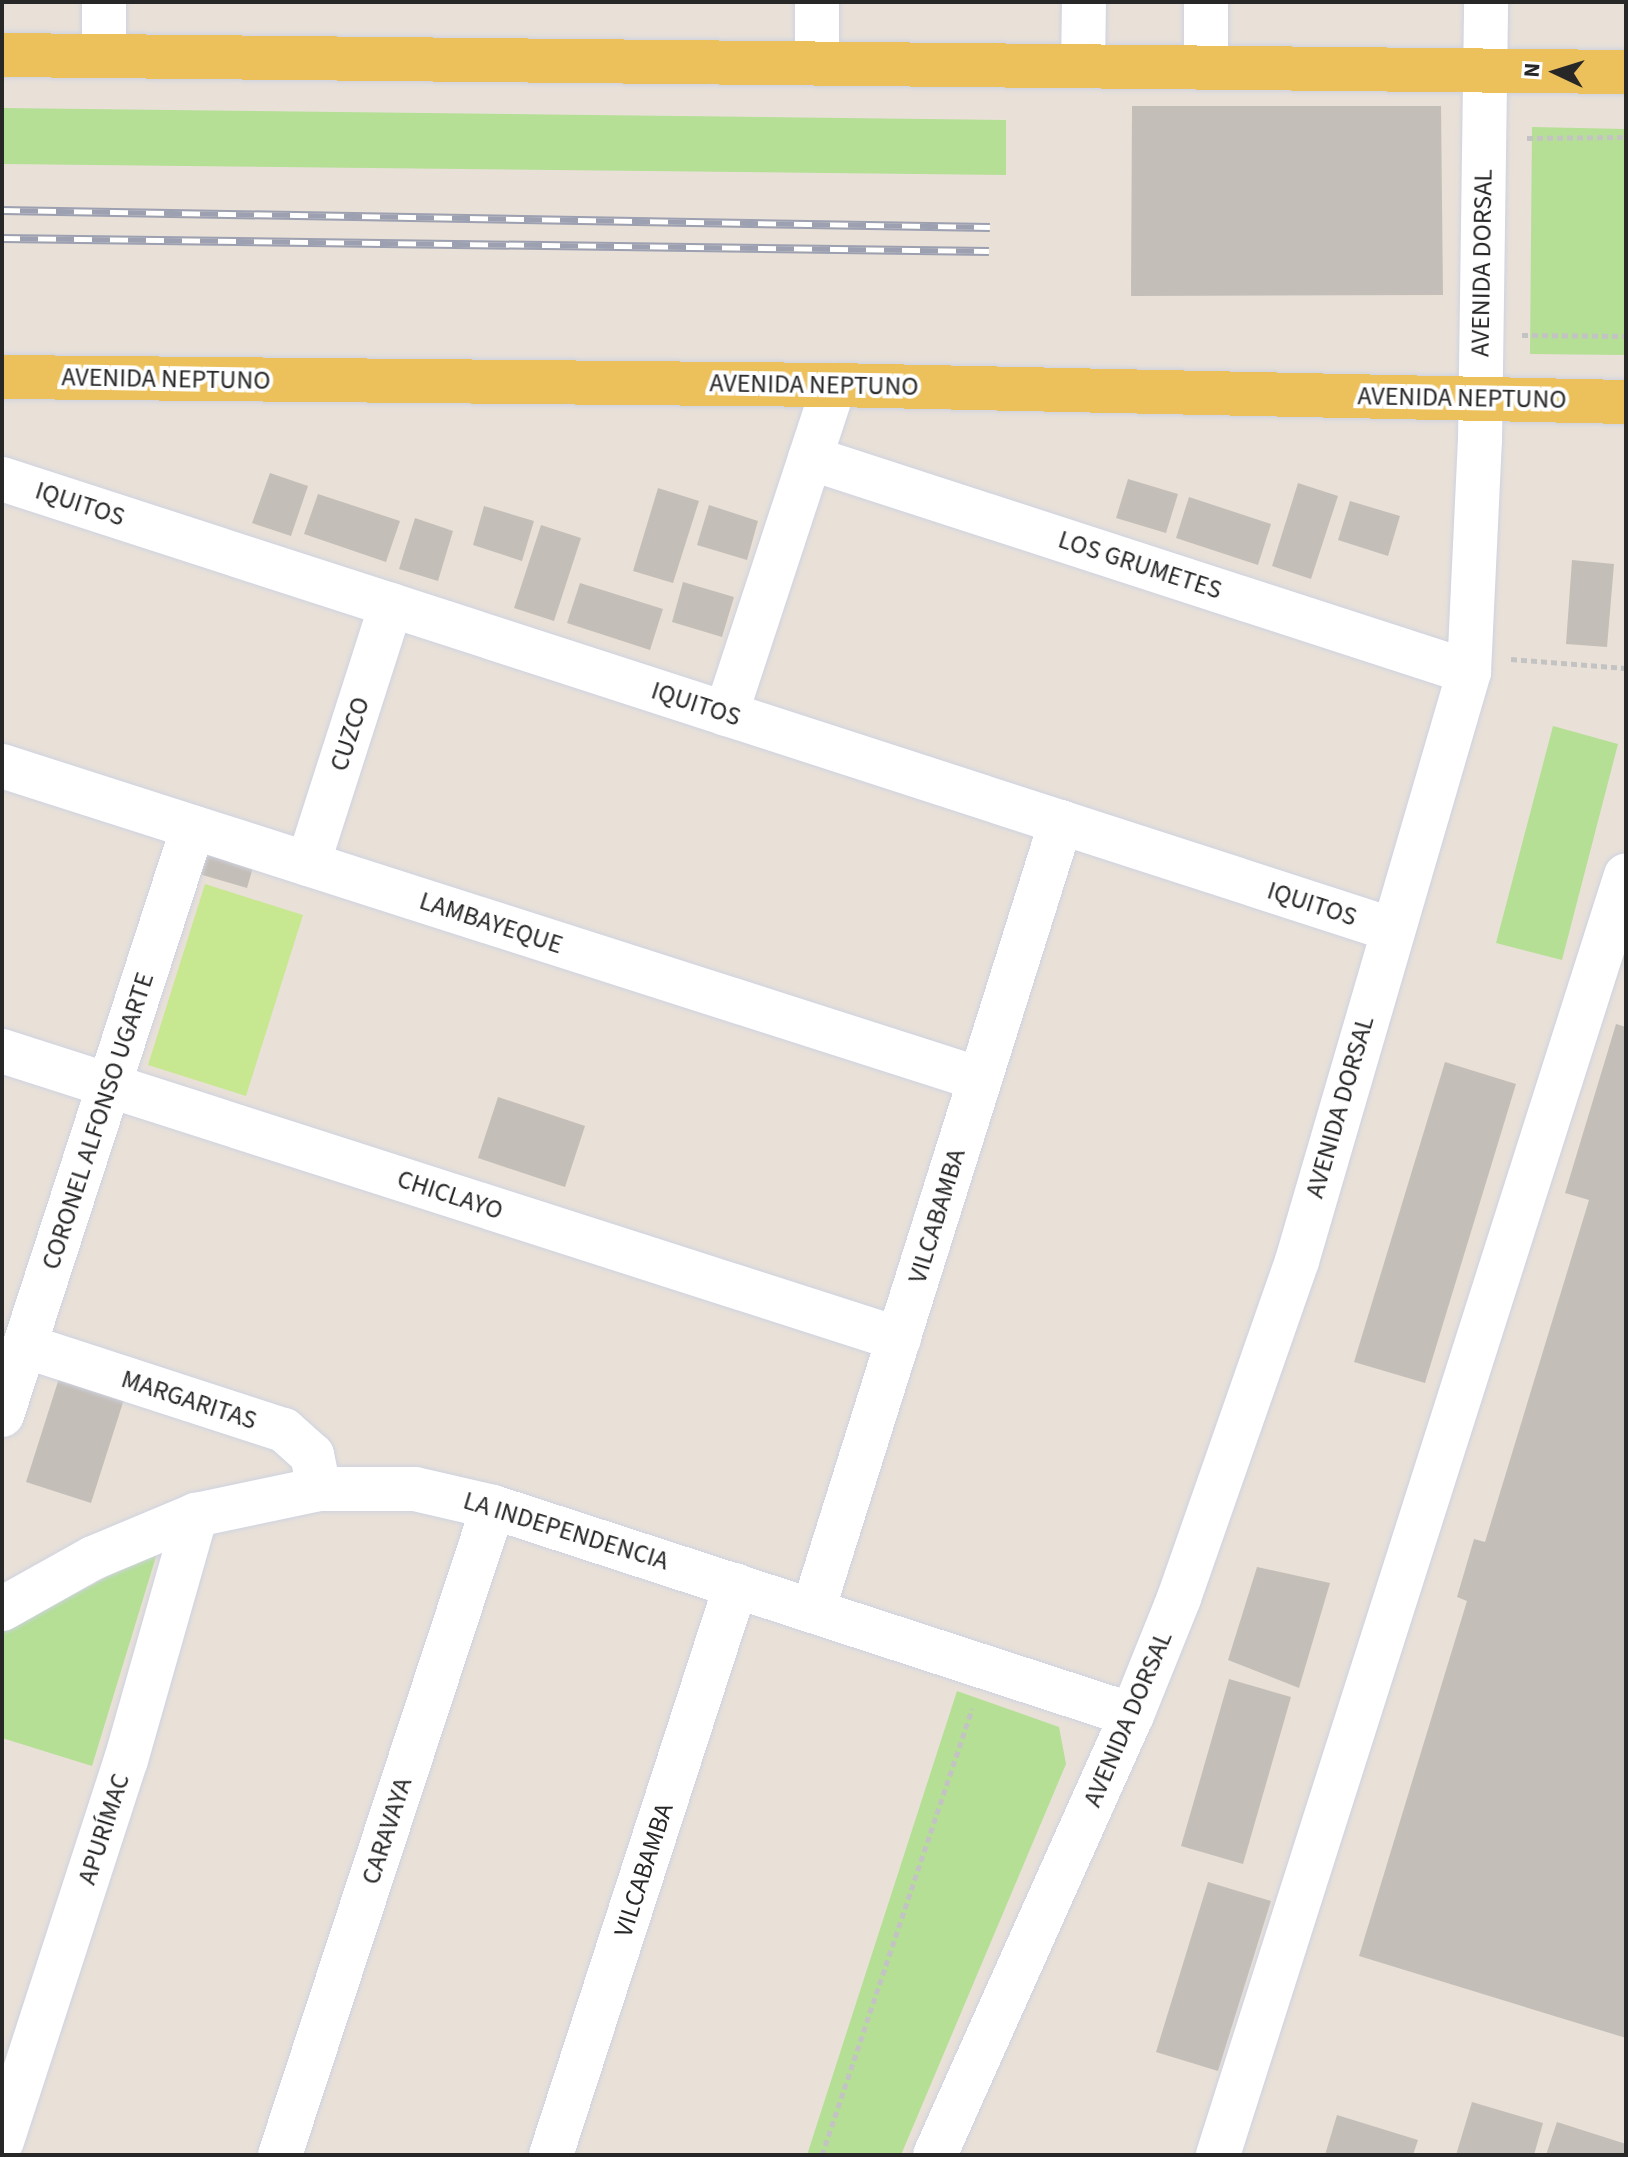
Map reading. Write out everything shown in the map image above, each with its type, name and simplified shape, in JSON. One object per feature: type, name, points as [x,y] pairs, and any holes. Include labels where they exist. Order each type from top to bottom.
[{"type":"main road","points":[[2,55],[1626,72]]},
{"type":"main road","name":"AVENIDA NEPTUNO","points":[[2,377],[834,385],[1626,402]]},
{"type":"street","points":[[104,2],[104,56]]},
{"type":"street","points":[[817,2],[817,63]]},
{"type":"street","points":[[1083,66],[1084,2]]},
{"type":"street","points":[[1206,2],[1206,67]]},
{"type":"street","name":"AVENIDA DORSAL","points":[[935,2155],[1132,1715],[1179,1598],[1297,1261],[1390,929],[1471,663],[1481,398],[1486,2]]},
{"type":"street","points":[[726,714],[834,385]]},
{"type":"street","name":"LOS GRUMETES","points":[[810,458],[1471,663]]},
{"type":"street","name":"IQUITOS","points":[[2,479],[1390,929]]},
{"type":"street","name":"CUZCO","points":[[308,864],[391,605]]},
{"type":"street","name":"LAMBAYEQUE","points":[[2,766],[980,1079]]},
{"type":"street","name":"VILCABAMBA","points":[[813,1610],[1061,822]]},
{"type":"street","name":"CORONEL ALFONSO UGARTE","points":[[5,1395],[25,1346],[193,827]]},
{"type":"street","points":[[1218,2155],[1610,985],[1626,875]]},
{"type":"street","name":"CHICLAYO","points":[[2,1051],[899,1339]]},
{"type":"street","name":"MARGARITAS","points":[[25,1346],[284,1430],[312,1455],[319,1489]]},
{"type":"street","name":"LA INDEPENDENCIA","points":[[2,1609],[93,1558],[196,1515],[319,1489],[415,1489],[493,1507],[1132,1715]]},
{"type":"street","name":"CARAVAYA","points":[[280,2155],[493,1507]]},
{"type":"street","name":"APURÍMAC","points":[[2,2141],[126,1760],[196,1515]]},
{"type":"street","name":"VILCABAMBA","points":[[551,2155],[736,1585]]},
{"type":"path","points":[[1484,138],[1626,137]]},
{"type":"path","points":[[1481,335],[1626,336]]},
{"type":"path","points":[[1471,663],[1626,668]]},
{"type":"path","points":[[822,2155],[986,1665]]},
{"type":"green space","points":[[2,108],[1006,120],[1006,175],[2,164]]},
{"type":"green space","points":[[1532,127],[1626,129],[1626,355],[1530,354]]},
{"type":"green space","points":[[1553,726],[1618,744],[1562,960],[1496,943]]},
{"type":"green space","points":[[205,884],[303,915],[246,1096],[148,1065]]},
{"type":"green space","points":[[158,1550],[92,1766],[2,1738],[2,1632]]},
{"type":"green space","points":[[957,1691],[1059,1727],[1066,1764],[901,2155],[807,2155]]},
{"type":"building","points":[[1132,106],[1441,106],[1443,295],[1131,296]]},
{"type":"building","points":[[270,473],[308,486],[291,536],[252,523]]},
{"type":"building","points":[[1128,479],[1178,494],[1166,533],[1116,518]]},
{"type":"building","points":[[1298,483],[1338,496],[1311,579],[1272,566]]},
{"type":"building","points":[[658,488],[699,501],[673,583],[633,571]]},
{"type":"building","points":[[318,494],[400,521],[386,562],[304,534]]},
{"type":"building","points":[[1189,497],[1271,524],[1258,565],[1176,538]]},
{"type":"building","points":[[1350,501],[1400,516],[1388,556],[1338,540]]},
{"type":"building","points":[[709,505],[758,521],[747,560],[697,545]]},
{"type":"building","points":[[484,506],[534,521],[522,561],[473,545]]},
{"type":"building","points":[[415,518],[453,531],[438,581],[399,569]]},
{"type":"building","points":[[541,525],[581,538],[554,621],[514,608]]},
{"type":"building","points":[[1572,560],[1614,564],[1607,647],[1566,644]]},
{"type":"building","points":[[683,582],[734,597],[722,637],[672,622]]},
{"type":"building","points":[[580,583],[663,609],[650,650],[567,623]]},
{"type":"building","points":[[205,850],[254,864],[247,888],[199,874]]},
{"type":"building","points":[[1616,1024],[1626,1027],[1626,2038],[1359,1956],[1467,1601],[1457,1597],[1474,1539],[1485,1542],[1589,1200],[1565,1193]]},
{"type":"building","points":[[1445,1062],[1516,1084],[1425,1383],[1354,1362]]},
{"type":"building","points":[[498,1097],[585,1126],[565,1187],[478,1158]]},
{"type":"building","points":[[61,1372],[126,1393],[91,1503],[26,1482]]},
{"type":"building","points":[[1257,1567],[1330,1583],[1299,1688],[1228,1660]]},
{"type":"building","points":[[1229,1679],[1291,1697],[1243,1864],[1181,1846]]},
{"type":"building","points":[[1208,1882],[1271,1901],[1218,2071],[1156,2052]]},
{"type":"building","points":[[1472,2102],[1543,2123],[1534,2155],[1456,2155]]},
{"type":"building","points":[[1337,2115],[1418,2140],[1413,2155],[1325,2155]]},
{"type":"building","points":[[1557,2122],[1626,2144],[1626,2155],[1546,2155]]},
{"type":"railway","points":[[2,210],[990,227]]},
{"type":"railway","points":[[2,238],[989,251]]}]
